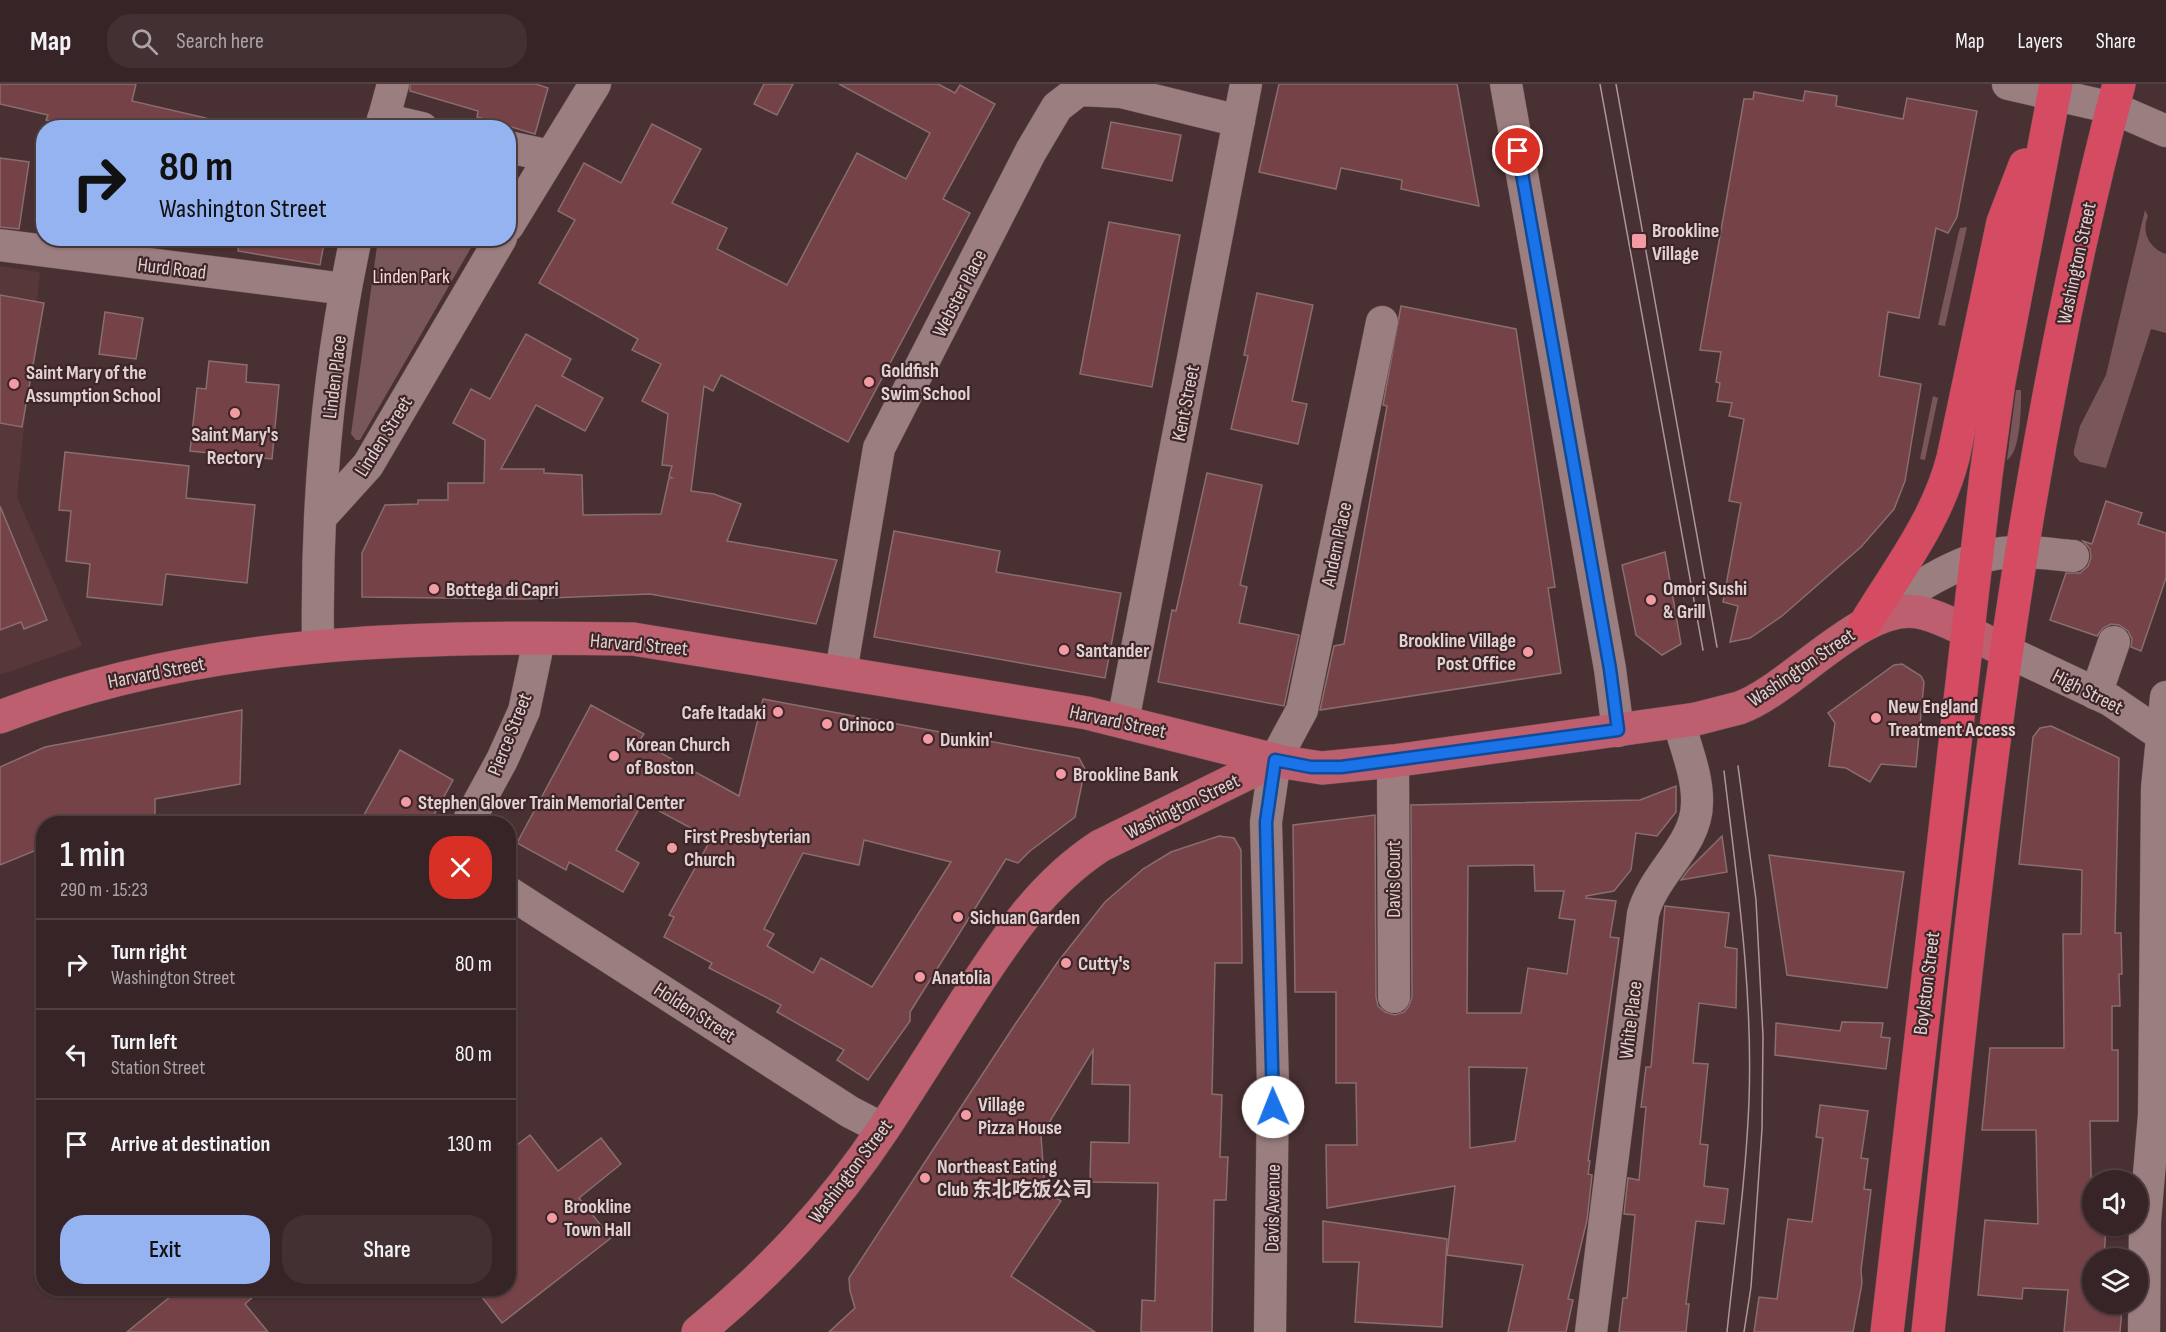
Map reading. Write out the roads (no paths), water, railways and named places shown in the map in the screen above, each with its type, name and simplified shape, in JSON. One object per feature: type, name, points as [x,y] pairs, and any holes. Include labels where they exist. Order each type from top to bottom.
[{"type":"highway","points":[[1967,633],[1999,382],[2055,89]]},
{"type":"highway","points":[[1865,624],[1927,527],[1940,500],[1953,458],[2003,222],[2055,89]]},
{"type":"highway","name":"Washington Street","points":[[2006,651],[2056,354],[2089,202],[2116,96]]},
{"type":"highway","name":"Boylston Street","points":[[1887,1332],[1967,633]]},
{"type":"highway","name":"Boylston Street","points":[[1928,1332],[1995,729],[2006,651]]},
{"type":"main road","name":"Washington Street","points":[[698,1332],[776,1264],[795,1244],[850,1177],[1013,927],[1065,872],[1100,846],[1275,760],[1322,768],[1394,761],[1688,721],[1739,708],[1761,697],[1865,624],[1887,615],[1909,611],[1930,616],[2006,651]]},
{"type":"main road","name":"Harvard Street","points":[[0,717],[42,700],[113,679],[280,649],[318,645],[633,639],[1123,721],[1275,760]]},
{"type":"street","points":[[383,120],[393,84]]},
{"type":"street","points":[[516,213],[595,84]]},
{"type":"street","name":"Kent Street","points":[[1123,721],[1246,84]]},
{"type":"street","points":[[1506,84],[1610,669],[1618,730]]},
{"type":"street","points":[[2008,84],[2116,96],[2166,130]]},
{"type":"street","name":"Webster Place","points":[[841,672],[879,448],[1031,151],[1057,107],[1079,90],[1121,92],[1239,121]]},
{"type":"street","points":[[516,149],[550,156]]},
{"type":"street","name":"Hurd Road","points":[[0,245],[345,289]]},
{"type":"street","name":"Linden Place","points":[[320,518],[327,431],[345,289],[354,246]]},
{"type":"street","name":"Linden Street","points":[[320,518],[368,465],[496,246]]},
{"type":"street","name":"Andem Place","points":[[1275,760],[1302,710],[1382,322]]},
{"type":"street","points":[[318,645],[320,518]]},
{"type":"street","points":[[1865,624],[1917,587],[1976,560],[2002,553],[2073,556]]},
{"type":"street","name":"Pierce Street","points":[[471,816],[502,760],[524,711],[539,640]]},
{"type":"street","points":[[2096,694],[2114,642]]},
{"type":"street","name":"High Street","points":[[2006,651],[2096,694],[2164,736]]},
{"type":"street","points":[[2144,1332],[2145,1221],[2154,1115],[2155,856],[2166,698]]},
{"type":"street","name":"White Place","points":[[1591,1332],[1643,914],[1647,900],[1688,835],[1696,813],[1688,721]]},
{"type":"street","name":"Davis Avenue","points":[[1270,1332],[1273,1085],[1266,822],[1275,760]]},
{"type":"street","name":"Davis Court","points":[[1394,761],[1394,997]]},
{"type":"street","name":"Holden Street","points":[[516,897],[850,1112],[883,1129]]},
{"type":"tram line","points":[[1600,84],[1703,650]]},
{"type":"tram line","points":[[1616,84],[1717,647]]},
{"type":"tram line","points":[[1738,766],[1756,900],[1763,1036],[1762,1129],[1751,1287],[1744,1332]]},
{"type":"tram line","points":[[1724,771],[1743,936],[1750,1059],[1745,1159],[1727,1332]]},
{"type":"place","name":"Brookline Village","points":[[1639,241]]},
{"type":"place","name":"Goldfish Swim School","points":[[869,382]]},
{"type":"place","name":"Saint Mary of the Assumption School","points":[[14,384]]},
{"type":"place","name":"Saint Mary's Rectory","points":[[235,413]]},
{"type":"place","name":"Bottega di Capri","points":[[434,589]]},
{"type":"place","name":"Omori Sushi & Grill","points":[[1651,600]]},
{"type":"place","name":"Santander","points":[[1064,650]]},
{"type":"place","name":"Brookline Village Post Office","points":[[1528,652]]},
{"type":"place","name":"Cafe Itadaki","points":[[778,712]]},
{"type":"place","name":"New England Treatment Access","points":[[1876,718]]},
{"type":"place","name":"Orinoco","points":[[827,724]]},
{"type":"place","name":"Dunkin'","points":[[928,739]]},
{"type":"place","name":"Korean Church of Boston","points":[[614,756]]},
{"type":"place","name":"Brookline Bank","points":[[1061,774]]},
{"type":"place","name":"Stephen Glover Train Memorial Center","points":[[406,802]]},
{"type":"place","name":"First Presbyterian Church","points":[[672,848]]},
{"type":"place","name":"Sichuan Garden","points":[[958,917]]},
{"type":"place","name":"Cutty's","points":[[1066,963]]},
{"type":"place","name":"Anatolia","points":[[920,977]]},
{"type":"place","name":"Village Pizza House","points":[[966,1115]]},
{"type":"place","name":"Northeast Eating Club 东北吃饭公司","points":[[925,1178]]},
{"type":"place","name":"Brookline Town Hall","points":[[552,1218]]},
{"type":"park label","name":"Linden Park","points":[[411,276]]}]
